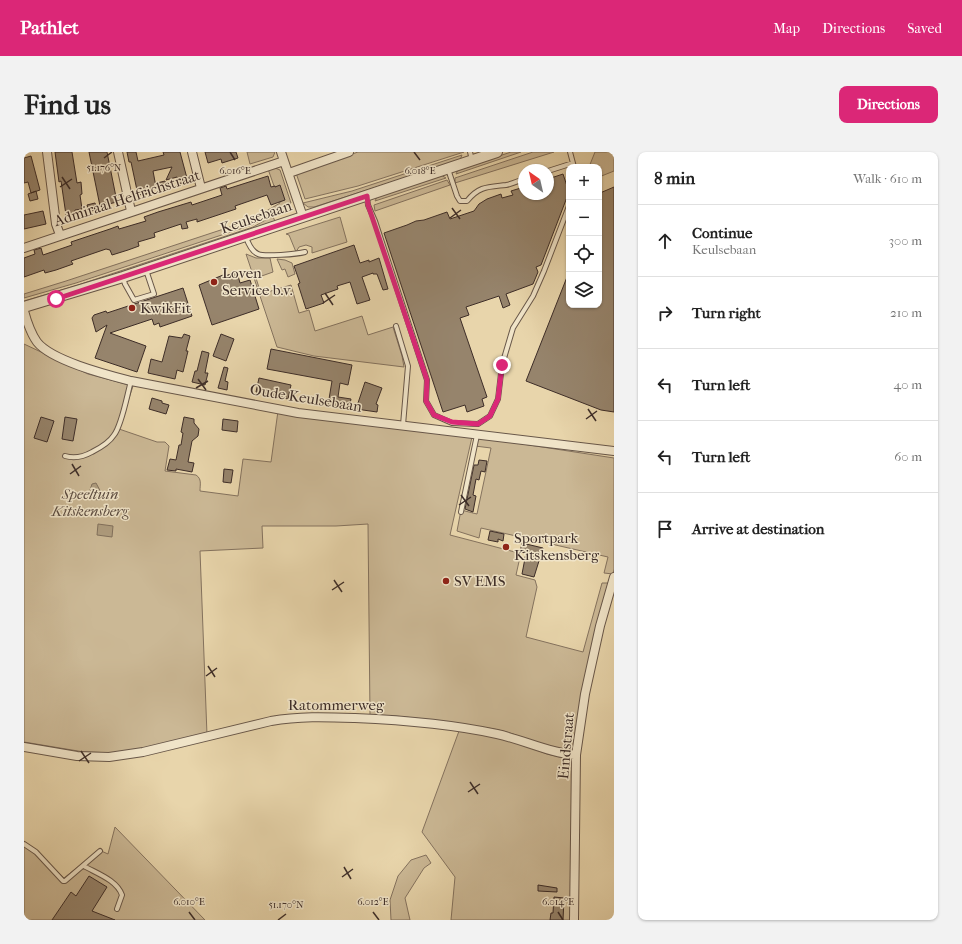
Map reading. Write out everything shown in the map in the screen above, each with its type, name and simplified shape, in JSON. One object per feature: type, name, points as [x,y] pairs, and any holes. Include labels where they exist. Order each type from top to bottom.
[{"type":"street","points":[[47,152],[56,224],[60,235]]},
{"type":"street","points":[[118,152],[131,212]]},
{"type":"street","points":[[192,152],[201,188]]},
{"type":"street","points":[[281,152],[302,217]]},
{"type":"street","points":[[289,173],[349,152]]},
{"type":"street","name":"Keulsebaan","points":[[24,307],[123,278],[448,169],[471,156],[497,152]]},
{"type":"street","name":"Admiraal Helfrichstraat","points":[[24,248],[284,161]]},
{"type":"street","name":"Oude Keulsebaan","points":[[24,310],[28,325],[38,343],[48,352],[72,363],[131,382],[298,412],[614,451]]},
{"type":"street","name":"Eindstraat","points":[[574,920],[576,755],[585,694],[600,626],[614,578]]},
{"type":"street","name":"Ratommerweg","points":[[24,747],[77,756],[110,757],[143,752],[290,717],[309,716],[400,720],[483,731],[514,738],[564,754],[576,755]]},
{"type":"lane","points":[[570,152],[574,164]]},
{"type":"lane","points":[[554,170],[566,167]]},
{"type":"lane","points":[[448,169],[460,201],[467,201],[479,190],[490,185],[507,185],[518,181]]},
{"type":"lane","points":[[367,196],[368,205],[380,236],[427,380],[426,401],[434,415],[452,422],[478,424],[490,416],[498,399],[502,365],[513,328],[533,296],[566,214]]},
{"type":"lane","points":[[246,236],[253,250],[260,255],[298,254],[305,252]]},
{"type":"lane","points":[[123,278],[134,300],[154,294],[146,270]]},
{"type":"lane","points":[[396,326],[408,366],[403,426]]},
{"type":"lane","points":[[65,456],[76,458],[83,456],[106,444],[119,427],[131,382]]},
{"type":"lane","points":[[461,512],[477,435]]},
{"type":"lane","points":[[24,844],[36,852],[64,881],[66,881],[100,851]]},
{"type":"lane","points":[[84,866],[113,883],[119,889],[122,896],[117,909]]},
{"type":"green space","points":[[247,152],[275,152],[273,157],[250,164]]},
{"type":"green space","points":[[358,152],[464,152],[358,186],[305,199],[296,173]]},
{"type":"green space","points":[[511,152],[521,152],[456,174],[458,170]]},
{"type":"green space","points":[[533,152],[554,152],[455,183],[455,178]]},
{"type":"green space","points":[[595,152],[614,152],[614,171],[602,176],[602,164],[590,164]]},
{"type":"green space","points":[[462,155],[460,160],[314,207],[308,207],[303,203],[352,191]]},
{"type":"green space","points":[[275,168],[280,170],[291,203],[252,225],[76,283],[24,298],[24,294],[251,220],[280,203],[268,169]]},
{"type":"green space","points":[[441,175],[446,178],[375,201],[377,197]]},
{"type":"green space","points":[[447,180],[450,185],[375,211],[374,205]]},
{"type":"green space","points":[[273,217],[275,221],[124,272],[24,302],[253,227]]},
{"type":"green space","points":[[340,217],[347,242],[312,253],[312,247],[306,245],[299,247],[296,252],[289,235],[286,234]]},
{"type":"green space","points":[[246,254],[256,258],[270,258],[273,272],[256,278],[261,294],[291,285],[299,313],[309,310],[315,331],[362,316],[368,335],[393,327],[404,367],[314,356],[277,347]]},
{"type":"green space","points":[[277,259],[292,263],[295,274],[288,277],[285,269],[282,270]]},
{"type":"green space","name":"Speeltuin Kitskensberg","points":[[24,344],[88,374],[133,386],[119,429],[157,442],[165,442],[169,446],[165,471],[196,475],[200,480],[200,491],[238,496],[243,459],[271,462],[278,411],[472,437],[450,535],[515,552],[520,557],[516,575],[535,580],[537,587],[526,637],[583,652],[602,583],[610,583],[574,748],[552,748],[513,734],[489,728],[410,718],[370,715],[368,524],[336,526],[262,526],[263,548],[200,551],[207,735],[119,753],[84,752],[24,742]]},
{"type":"green space","points":[[477,437],[614,458],[613,574],[604,573],[608,557],[481,528],[479,538],[457,531],[461,510],[477,514],[491,448],[475,446]]},
{"type":"green space","points":[[459,731],[491,736],[524,745],[547,754],[572,760],[574,764],[572,920],[451,920],[455,877],[422,832]]},
{"type":"green space","points":[[115,827],[205,920],[24,920],[24,842],[37,851],[64,878],[99,850],[108,854]]},
{"type":"green space","points":[[426,855],[431,863],[424,868],[405,898],[410,920],[391,920],[390,900],[398,876],[411,860]]},
{"type":"shaded area","points":[[96,483],[103,496],[102,499],[98,500],[93,499],[91,496],[94,493],[90,490],[92,484]]},
{"type":"shaded area","points":[[98,524],[113,526],[112,537],[97,535]]},
{"type":"building","points":[[55,152],[72,152],[77,183],[81,182],[82,194],[80,195],[82,209],[75,210],[75,214],[66,215],[61,181],[59,182]]},
{"type":"building","points":[[89,152],[107,152],[117,202],[100,206]]},
{"type":"building","points":[[127,152],[136,152],[138,161],[164,155],[163,152],[180,152],[188,182],[179,184],[177,177],[166,180],[172,167],[153,171],[156,187],[146,190],[147,194],[138,195],[131,162],[129,162]]},
{"type":"building","points":[[205,152],[236,152],[238,158],[222,163],[221,159],[208,163]]},
{"type":"building","points":[[31,156],[40,190],[31,193],[28,182],[24,183],[24,158]]},
{"type":"building","points":[[563,174],[566,183],[566,200],[541,265],[536,267],[538,272],[533,284],[506,294],[510,305],[503,308],[499,296],[466,307],[469,315],[460,318],[487,397],[482,399],[484,406],[467,412],[465,405],[443,412],[384,233],[416,221],[424,220],[447,212],[450,219],[474,211],[479,204],[487,199],[501,194],[502,198],[513,195],[511,191],[518,189],[518,200],[554,200],[554,177]]},
{"type":"building","points":[[268,176],[271,187],[280,185],[285,200],[271,205],[267,195],[235,206],[236,209],[197,222],[197,219],[186,222],[188,228],[182,229],[181,224],[154,233],[155,237],[138,242],[139,246],[128,250],[112,255],[110,250],[106,249],[71,261],[73,264],[56,270],[45,273],[44,270],[24,277],[24,258],[35,254],[34,250],[41,248],[43,255],[72,245],[71,242],[118,226],[119,229],[146,221],[144,217],[158,212],[191,202],[192,205],[222,195],[220,188],[226,186],[227,189]]},
{"type":"building","points":[[165,181],[167,188],[159,190],[157,183]]},
{"type":"building","points":[[614,187],[614,412],[601,410],[526,381],[566,280],[566,308],[602,308],[602,192]]},
{"type":"building","points":[[36,191],[38,199],[30,201],[28,194]]},
{"type":"building","points":[[95,203],[97,209],[89,212],[87,205]]},
{"type":"building","points":[[43,211],[46,224],[24,229],[24,215]]},
{"type":"building","points":[[354,245],[360,263],[369,260],[369,262],[379,258],[388,289],[383,290],[377,274],[373,273],[362,277],[370,300],[357,304],[350,282],[337,286],[338,289],[321,295],[324,303],[306,309],[298,284],[300,283],[294,266]]},
{"type":"building","points":[[237,272],[240,283],[250,280],[259,309],[212,325],[199,285],[223,275],[225,276]]},
{"type":"building","points":[[183,288],[192,316],[160,327],[159,323],[154,325],[152,319],[110,333],[146,346],[137,372],[95,358],[107,325],[96,332],[92,318],[94,315],[106,311],[107,313]]},
{"type":"building","points":[[184,334],[190,336],[183,372],[177,370],[175,379],[148,373],[151,359],[162,362],[169,336],[182,338]]},
{"type":"building","points":[[221,334],[234,339],[226,361],[213,356]]},
{"type":"building","points":[[271,349],[352,365],[348,385],[340,383],[338,397],[351,399],[349,408],[328,405],[332,381],[267,369]]},
{"type":"building","points":[[202,351],[209,353],[205,373],[208,373],[205,385],[192,382],[195,371],[197,371]]},
{"type":"building","points":[[224,367],[228,368],[225,381],[228,382],[227,390],[218,388]]},
{"type":"building","points":[[259,378],[291,385],[288,399],[256,392]]},
{"type":"building","points":[[365,382],[382,388],[376,404],[378,405],[377,412],[356,409]]},
{"type":"building","points":[[152,398],[169,405],[166,414],[149,409]]},
{"type":"building","points":[[41,417],[54,421],[47,442],[34,438]]},
{"type":"building","points":[[65,417],[77,419],[73,441],[62,439]]},
{"type":"building","points":[[184,417],[194,419],[194,423],[199,429],[198,436],[192,441],[188,462],[194,463],[192,472],[176,469],[176,471],[167,470],[170,459],[176,460],[179,445],[181,445],[183,433],[181,432]]},
{"type":"building","points":[[223,419],[238,421],[237,432],[222,430]]},
{"type":"building","points":[[479,460],[487,461],[485,472],[481,471],[479,480],[476,479],[473,495],[476,496],[473,512],[465,509],[474,465],[478,465]]},
{"type":"building","points":[[224,469],[233,470],[231,483],[223,482]]},
{"type":"building","points":[[490,531],[504,534],[503,541],[498,539],[498,542],[488,540]]},
{"type":"building","points":[[522,543],[543,548],[534,577],[522,574],[526,553],[520,552]]},
{"type":"building","points":[[89,876],[107,887],[92,911],[115,920],[52,920],[71,892],[76,896]]},
{"type":"building","points":[[538,885],[557,888],[557,892],[538,891]]},
{"type":"building","points":[[554,897],[564,898],[563,920],[550,920],[551,913],[553,913]]},
{"type":"place","name":"Loven Service b.v.","points":[[214,282]]},
{"type":"place","name":"KwikFit","points":[[132,308]]},
{"type":"place","name":"Sportpark Kitskensberg","points":[[506,547]]},
{"type":"place","name":"SV EMS","points":[[446,581]]},
{"type":"route","points":[[56,299],[367,196],[368,205],[375,221],[427,380],[426,401],[434,415],[452,422],[478,424],[490,416],[498,399],[502,365]]}]
